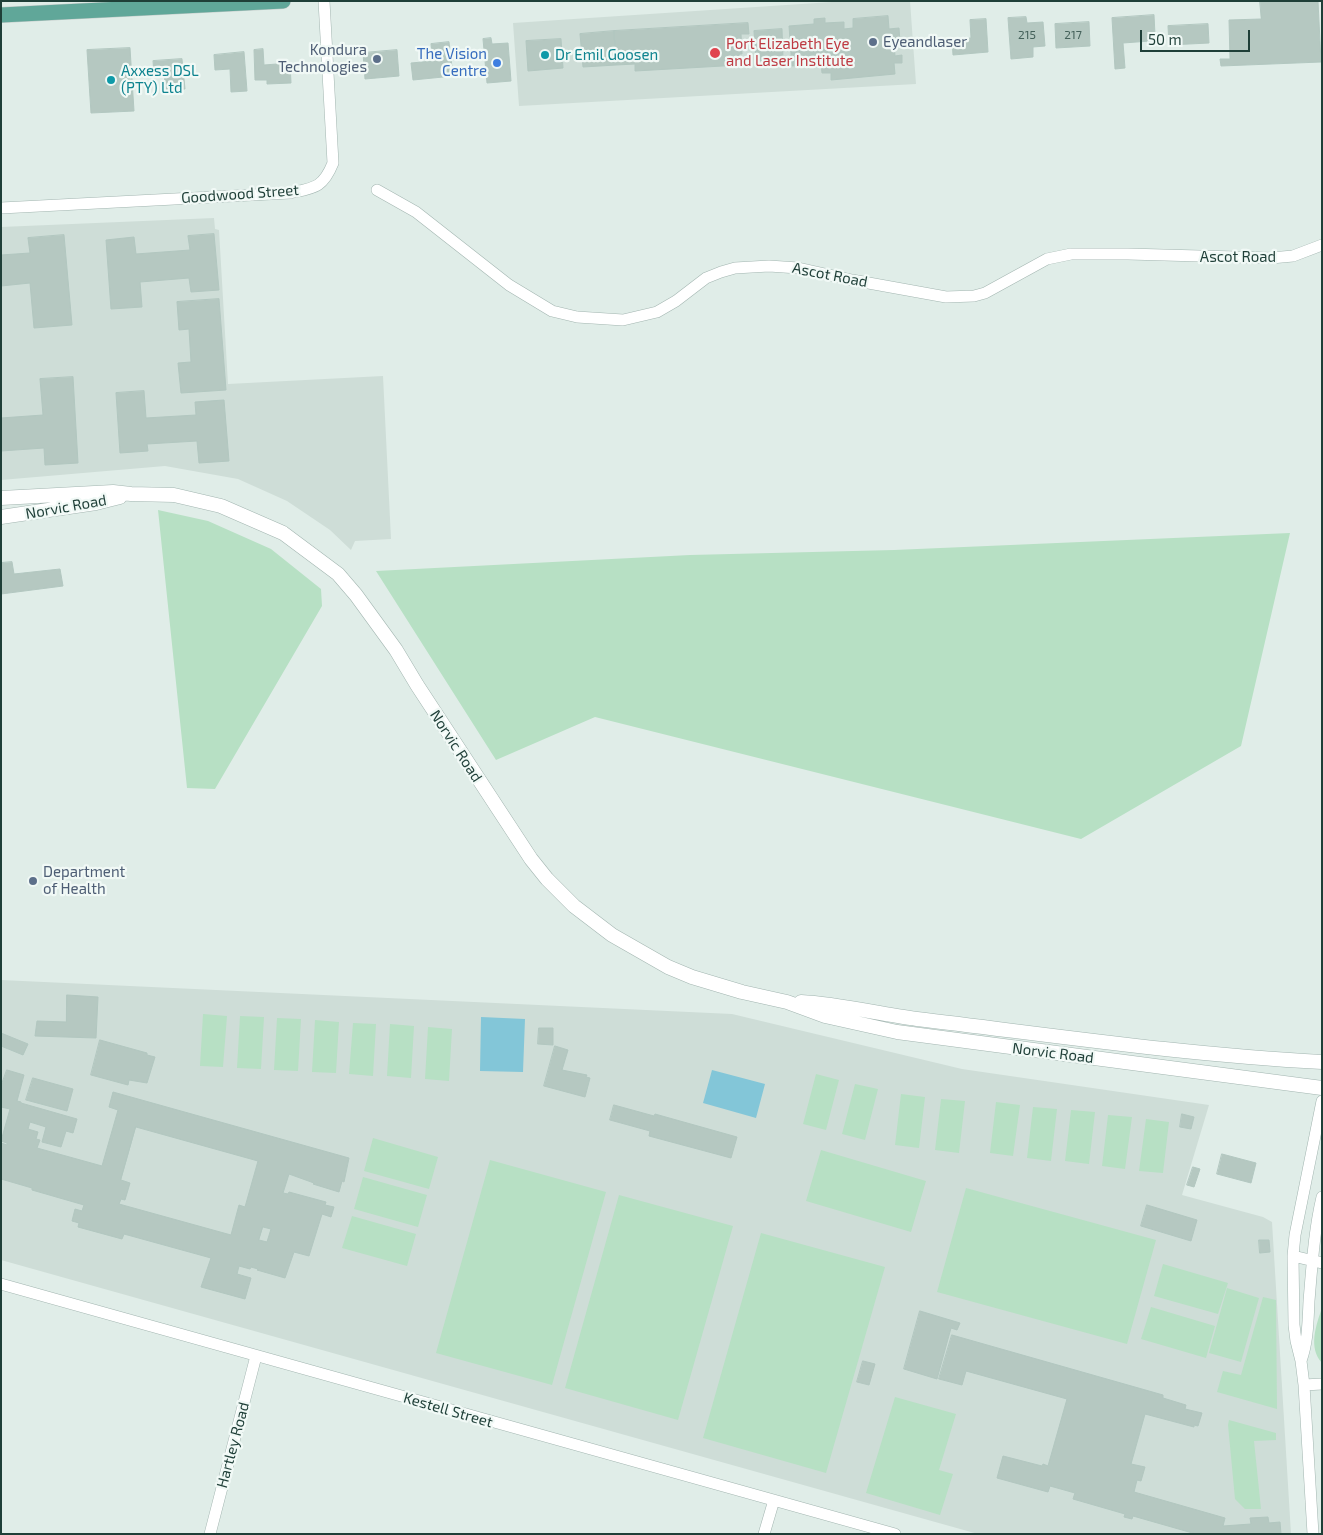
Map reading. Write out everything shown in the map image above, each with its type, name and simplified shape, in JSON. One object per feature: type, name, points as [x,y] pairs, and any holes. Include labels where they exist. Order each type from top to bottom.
[{"type":"main road","points":[[1,15],[283,1]]},
{"type":"street","name":"Goodwood Street","points":[[1,208],[290,193],[311,189],[322,183],[328,176],[333,164],[324,1]]},
{"type":"street","name":"Ascot Road","points":[[377,190],[416,212],[509,285],[552,311],[601,320],[623,320],[657,312],[676,302],[706,278],[735,268],[769,266],[798,268],[946,297],[959,297],[986,292],[1048,259],[1071,254],[1271,258],[1293,256],[1322,245]]},
{"type":"street","name":"Norvic Road","points":[[1,498],[94,492],[174,496],[221,506],[283,533],[338,574],[356,595],[396,650],[531,859],[547,879],[574,906],[612,935],[668,967],[692,977],[742,992],[787,1002],[825,1016],[897,1032],[1322,1088]]},
{"type":"street","name":"Norvic Road","points":[[1,518],[96,503],[131,494]]},
{"type":"street","name":"Norvic Road","points":[[787,1002],[820,1004],[889,1015],[1176,1051],[1322,1062]]},
{"type":"street","points":[[1313,1534],[1302,1361],[1296,1341],[1294,1325],[1292,1256],[1322,1101]]},
{"type":"street","points":[[1302,1361],[1307,1339],[1317,1262],[1318,1216],[1322,1197]]},
{"type":"street","points":[[1292,1256],[1317,1262]]},
{"type":"street","name":"Kestell Street","points":[[1,1284],[895,1534]]},
{"type":"street","name":"Hartley Road","points":[[210,1534],[256,1356]]},
{"type":"street","points":[[1304,1385],[1322,1384]]},
{"type":"street","points":[[764,1534],[774,1500]]},
{"type":"shaded area","name":"Port Elizabeth Eye and Laser Institute","points":[[847,1],[910,1],[916,84],[519,106],[513,23]]},
{"type":"shaded area","points":[[214,218],[215,229],[219,230],[228,384],[383,376],[391,539],[355,541],[351,550],[330,530],[287,501],[238,479],[165,466],[1,480],[1,227]]},
{"type":"shaded area","points":[[1,980],[732,1014],[962,1069],[1209,1105],[1182,1195],[1263,1217],[1272,1222],[1291,1534],[978,1534],[1,1260]]},
{"type":"green space","points":[[158,510],[208,521],[271,549],[321,589],[322,606],[215,789],[187,788]]},
{"type":"green space","points":[[1290,533],[1241,746],[1081,839],[595,717],[496,760],[376,571],[690,555],[894,550]]},
{"type":"green space","points":[[203,1014],[227,1016],[223,1067],[200,1066]]},
{"type":"green space","points":[[240,1016],[264,1017],[261,1069],[237,1068]]},
{"type":"green space","points":[[277,1018],[301,1019],[298,1071],[274,1070]]},
{"type":"green space","points":[[315,1020],[339,1022],[336,1073],[312,1072]]},
{"type":"green space","points":[[353,1023],[376,1024],[373,1076],[349,1074]]},
{"type":"green space","points":[[390,1024],[414,1026],[411,1078],[387,1076]]},
{"type":"green space","points":[[428,1027],[452,1029],[449,1081],[425,1079]]},
{"type":"green space","points":[[816,1074],[839,1080],[826,1130],[803,1124]]},
{"type":"green space","points":[[855,1084],[878,1089],[865,1140],[842,1134]]},
{"type":"green space","points":[[901,1094],[925,1097],[919,1148],[895,1145]]},
{"type":"green space","points":[[941,1099],[965,1101],[959,1153],[935,1150]]},
{"type":"green space","points":[[996,1102],[1020,1105],[1013,1156],[990,1153]]},
{"type":"green space","points":[[1033,1107],[1057,1109],[1051,1161],[1027,1158]]},
{"type":"green space","points":[[1071,1110],[1095,1112],[1089,1164],[1065,1161]]},
{"type":"green space","points":[[1108,1115],[1132,1117],[1125,1169],[1102,1166]]},
{"type":"green space","points":[[1146,1119],[1169,1122],[1163,1173],[1139,1171]]},
{"type":"green space","points":[[373,1138],[438,1157],[429,1189],[364,1171]]},
{"type":"green space","points":[[821,1150],[926,1181],[911,1232],[806,1201]]},
{"type":"green space","points":[[490,1160],[606,1192],[552,1385],[436,1353]]},
{"type":"green space","points":[[363,1177],[427,1195],[418,1227],[354,1209]]},
{"type":"green space","points":[[966,1188],[1156,1240],[1127,1344],[937,1292]]},
{"type":"green space","points":[[619,1195],[733,1226],[678,1420],[565,1388]]},
{"type":"green space","points":[[352,1216],[416,1234],[407,1266],[342,1248]]},
{"type":"green space","points":[[761,1233],[885,1267],[826,1473],[703,1438]]},
{"type":"green space","points":[[1163,1264],[1228,1283],[1218,1314],[1154,1296]]},
{"type":"green space","points":[[1227,1288],[1259,1298],[1241,1362],[1209,1353]]},
{"type":"green space","points":[[1263,1297],[1276,1300],[1277,1409],[1217,1392],[1223,1371],[1241,1375]]},
{"type":"green space","points":[[1151,1307],[1215,1326],[1206,1358],[1141,1339]]},
{"type":"green space","points":[[1322,1308],[1322,1363],[1315,1350],[1314,1336]]},
{"type":"green space","points":[[895,1397],[956,1414],[939,1470],[953,1474],[940,1515],[866,1493]]},
{"type":"green space","points":[[1229,1420],[1276,1433],[1276,1440],[1254,1441],[1261,1509],[1245,1509],[1235,1499]]},
{"type":"water","points":[[481,1017],[525,1019],[523,1072],[480,1071]]},
{"type":"water","points":[[712,1070],[765,1084],[756,1118],[703,1103]]},
{"type":"building","points":[[1260,1],[1318,1],[1321,62],[1221,66],[1220,59],[1230,59],[1229,20],[1261,19]]},
{"type":"building","points":[[1154,15],[1155,35],[1149,35],[1150,41],[1123,43],[1125,68],[1115,69],[1112,18]]},
{"type":"building","points":[[888,16],[889,29],[899,28],[900,42],[894,43],[895,56],[902,55],[902,63],[894,63],[895,74],[831,80],[831,73],[822,73],[821,63],[792,66],[789,26],[814,24],[814,19],[825,18],[825,23],[844,22],[844,29],[853,28],[853,19]]},
{"type":"building","points":[[1026,17],[1027,23],[1043,22],[1045,46],[1033,47],[1033,57],[1011,59],[1008,18]]},
{"type":"building","points":[[986,19],[988,52],[953,55],[952,40],[971,38],[970,20]]},
{"type":"building","points":[[1089,22],[1090,46],[1056,48],[1055,24]]},
{"type":"building","points":[[748,23],[749,34],[741,34],[742,54],[739,54],[740,65],[635,71],[635,64],[616,65],[614,31]]},
{"type":"building","points":[[1208,24],[1209,43],[1169,45],[1168,26]]},
{"type":"building","points":[[782,29],[783,59],[756,61],[754,31]]},
{"type":"building","points":[[614,31],[616,65],[583,67],[580,34]]},
{"type":"building","name":"The Vision Centre","points":[[491,38],[492,44],[508,43],[511,81],[487,83],[483,39]]},
{"type":"building","name":"Dr Emil Goosen","points":[[561,39],[563,68],[528,71],[526,41]]},
{"type":"building","points":[[449,42],[453,76],[413,80],[411,63],[433,61],[431,44]]},
{"type":"building","name":"Axxess DSL (PTY) Ltd","points":[[130,48],[134,111],[91,113],[87,50]]},
{"type":"building","points":[[263,49],[264,65],[290,63],[291,83],[267,84],[267,80],[255,80],[254,50]]},
{"type":"building","points":[[397,50],[399,76],[365,79],[363,53]]},
{"type":"building","points":[[244,52],[247,91],[231,92],[230,69],[215,70],[214,55]]},
{"type":"building","points":[[182,59],[185,89],[166,90],[164,74],[154,74],[153,61]]},
{"type":"building","points":[[214,234],[219,290],[191,292],[189,278],[140,282],[142,307],[111,309],[106,240],[134,237],[136,254],[190,250],[188,236]]},
{"type":"building","points":[[64,235],[72,325],[34,328],[30,283],[1,286],[1,255],[30,253],[28,238]]},
{"type":"building","points":[[219,299],[226,390],[181,393],[178,363],[191,362],[189,329],[179,330],[177,302]]},
{"type":"building","points":[[73,377],[78,463],[45,465],[44,448],[1,451],[1,418],[43,415],[40,379]]},
{"type":"building","points":[[144,391],[146,418],[196,415],[195,402],[224,400],[229,461],[199,463],[197,441],[147,444],[148,451],[120,453],[116,393]]},
{"type":"building","points":[[12,562],[14,574],[60,569],[63,586],[1,594],[1,563]]},
{"type":"building","points":[[67,995],[98,997],[96,1038],[35,1036],[37,1021],[66,1022]]},
{"type":"building","points":[[539,1028],[553,1028],[553,1045],[538,1044]]},
{"type":"building","points":[[1,1033],[28,1044],[23,1055],[1,1046]]},
{"type":"building","points":[[100,1040],[155,1057],[147,1083],[129,1080],[128,1085],[91,1075]]},
{"type":"building","points":[[555,1046],[568,1050],[562,1070],[587,1075],[586,1077],[590,1078],[585,1097],[544,1086]]},
{"type":"building","points":[[7,1070],[24,1075],[17,1101],[77,1119],[73,1133],[66,1131],[61,1147],[42,1142],[46,1127],[30,1122],[28,1129],[38,1132],[36,1139],[40,1140],[37,1148],[102,1166],[118,1110],[109,1107],[113,1092],[349,1158],[344,1182],[342,1181],[339,1192],[289,1174],[283,1193],[288,1194],[289,1192],[326,1202],[325,1205],[334,1207],[331,1217],[322,1214],[309,1256],[294,1252],[285,1278],[251,1267],[250,1269],[239,1266],[237,1274],[251,1278],[245,1299],[201,1287],[211,1258],[124,1234],[122,1239],[78,1227],[79,1223],[72,1221],[75,1209],[82,1211],[84,1205],[1,1179],[1,1143],[7,1145],[7,1143],[1,1141],[10,1109],[1,1107],[1,1086]],"holes":[[[136,1127],[258,1161],[245,1207],[239,1205],[231,1235],[119,1204],[121,1199],[125,1200],[130,1183],[121,1180]],[[263,1227],[271,1229],[267,1242],[259,1240]]]},
{"type":"building","points":[[33,1078],[73,1089],[67,1111],[26,1100]]},
{"type":"building","points":[[614,1105],[654,1116],[655,1114],[737,1137],[731,1158],[649,1136],[650,1131],[610,1120]]},
{"type":"building","points":[[1182,1114],[1194,1117],[1191,1129],[1180,1127]]},
{"type":"building","points":[[1222,1154],[1256,1163],[1251,1183],[1217,1174]]},
{"type":"building","points":[[1193,1167],[1200,1169],[1194,1187],[1187,1185]]},
{"type":"building","points":[[1147,1205],[1197,1220],[1191,1241],[1141,1226]]},
{"type":"building","points":[[1259,1240],[1269,1240],[1270,1252],[1260,1253]]},
{"type":"building","points":[[920,1311],[960,1323],[957,1330],[951,1328],[937,1379],[904,1369]]},
{"type":"building","points":[[952,1335],[1163,1395],[1163,1398],[1186,1405],[1185,1409],[1202,1413],[1198,1426],[1194,1425],[1194,1427],[1145,1414],[1131,1464],[1145,1467],[1141,1481],[1137,1480],[1134,1492],[1225,1518],[1223,1526],[1251,1524],[1250,1518],[1268,1517],[1269,1523],[1280,1522],[1281,1534],[1196,1534],[1133,1516],[1132,1519],[1124,1517],[1125,1514],[1073,1499],[1075,1493],[1050,1486],[1048,1492],[997,1478],[1003,1456],[1048,1466],[1067,1399],[966,1371],[962,1385],[939,1379]]},
{"type":"building","points":[[863,1361],[875,1364],[869,1385],[857,1382]]},
{"type":"place","name":"Eyeandlaser","points":[[873,42]]},
{"type":"place","name":"Port Elizabeth Eye and Laser Institute","points":[[715,53]]},
{"type":"place","name":"Dr Emil Goosen","points":[[545,55]]},
{"type":"place","name":"Kondura Technologies","points":[[377,59]]},
{"type":"place","name":"The Vision Centre","points":[[497,63]]},
{"type":"place","name":"Axxess DSL (PTY) Ltd","points":[[111,80]]},
{"type":"place","name":"Department of Health","points":[[33,881]]}]
